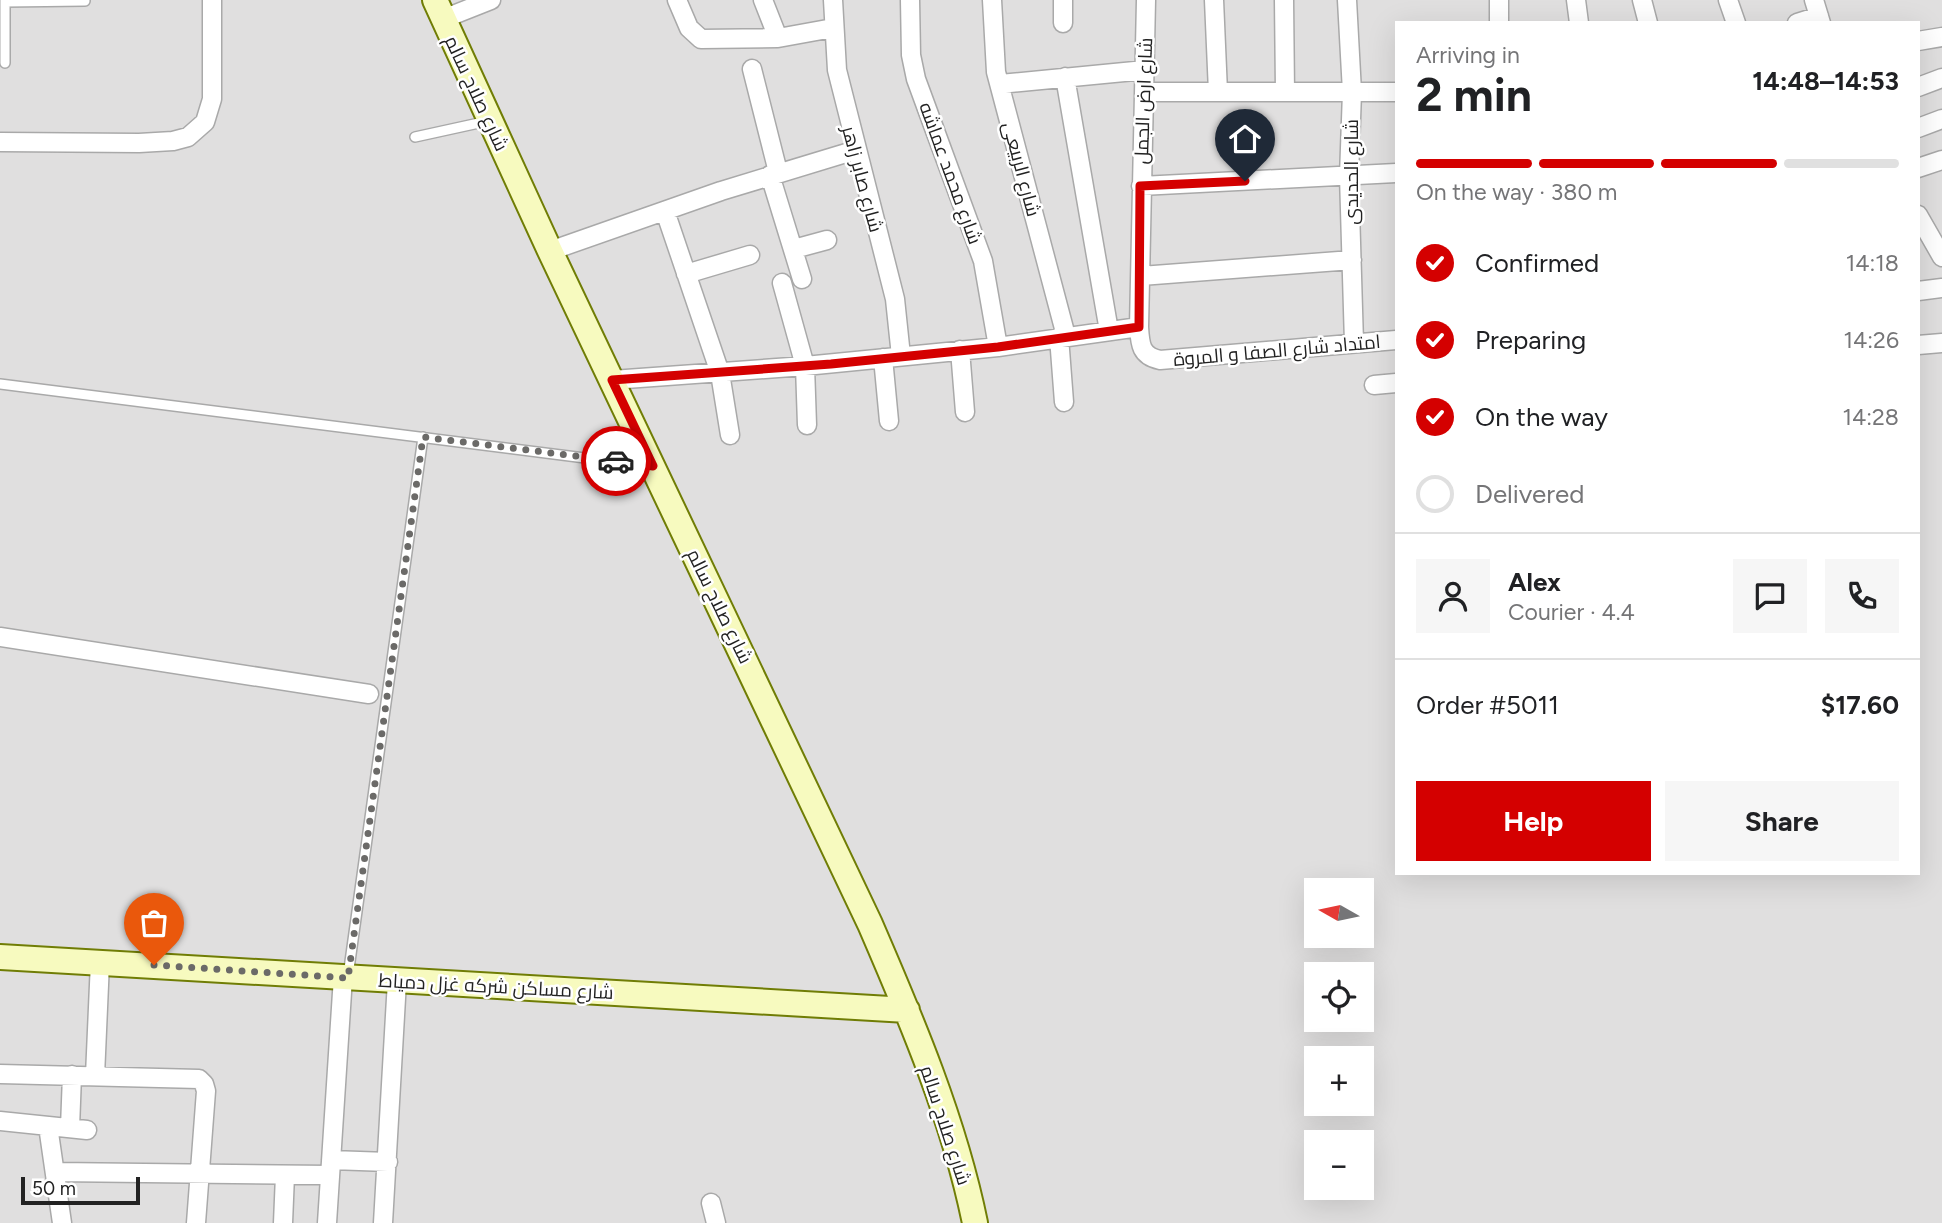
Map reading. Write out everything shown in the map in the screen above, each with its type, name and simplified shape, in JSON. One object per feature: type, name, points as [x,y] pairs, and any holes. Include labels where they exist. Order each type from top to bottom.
[{"type":"street","points":[[0,142],[139,143],[173,141],[188,137],[205,122],[212,99],[212,0]]},
{"type":"street","points":[[441,7],[491,0]]},
{"type":"street","points":[[677,0],[688,28],[701,39],[778,38],[833,28]]},
{"type":"street","points":[[763,0],[778,38]]},
{"type":"street","name":"شارع صابر زاهر","points":[[833,0],[837,70],[895,299],[889,421]]},
{"type":"street","name":"شارع محمد عماشه","points":[[910,0],[911,55],[916,79],[983,261],[998,347]]},
{"type":"street","name":"شارع الربيعى","points":[[992,0],[994,56],[1063,337],[1064,402]]},
{"type":"street","points":[[1063,0],[1063,23]]},
{"type":"street","name":"شارع ارض الجمل","points":[[1139,327],[1146,0]]},
{"type":"street","points":[[1214,0],[1218,92]]},
{"type":"street","points":[[1284,0],[1285,92]]},
{"type":"street","name":"شارع الحديدى","points":[[1347,0],[1352,92],[1349,176],[1354,343]]},
{"type":"street","points":[[1499,0],[1499,21]]},
{"type":"street","points":[[1576,0],[1579,21]]},
{"type":"street","points":[[1642,0],[1647,21]]},
{"type":"street","points":[[1728,0],[1735,21]]},
{"type":"street","name":"شارع صلاح سالم","points":[[441,7],[550,251],[832,841],[907,1010],[963,1171],[975,1223]]},
{"type":"street","points":[[1800,21],[1820,8]]},
{"type":"street","points":[[1920,41],[1942,37]]},
{"type":"street","points":[[752,69],[774,174],[803,279]]},
{"type":"street","points":[[1000,84],[1145,70]]},
{"type":"street","points":[[1065,77],[1109,331]]},
{"type":"street","points":[[1920,86],[1942,78]]},
{"type":"street","points":[[1145,92],[1395,92]]},
{"type":"street","points":[[1920,127],[1942,119]]},
{"type":"street","points":[[550,251],[774,174],[856,149]]},
{"type":"street","points":[[1920,167],[1942,160]]},
{"type":"street","points":[[1140,186],[1395,173]]},
{"type":"street","points":[[665,211],[720,373],[730,435]]},
{"type":"street","points":[[1920,218],[1942,257]]},
{"type":"street","points":[[793,249],[827,240]]},
{"type":"street","points":[[686,274],[750,255]]},
{"type":"street","points":[[1141,276],[1352,260]]},
{"type":"street","points":[[782,283],[805,366],[807,425]]},
{"type":"street","points":[[1920,291],[1942,288]]},
{"type":"street","points":[[612,380],[960,351],[1139,327]]},
{"type":"street","name":"امتداد شارع الصفا و المروة","points":[[1139,327],[1143,352],[1150,358],[1160,360],[1395,340]]},
{"type":"street","points":[[1920,345],[1942,343]]},
{"type":"street","points":[[960,351],[965,412]]},
{"type":"street","points":[[1374,385],[1395,383]]},
{"type":"street","points":[[0,637],[369,694]]},
{"type":"street","name":"شارع مساكن شركه غزل دمياط","points":[[0,957],[907,1010]]},
{"type":"street","points":[[95,1076],[100,962]]},
{"type":"street","points":[[327,1223],[345,977]]},
{"type":"street","points":[[383,1223],[397,981]]},
{"type":"street","points":[[0,1074],[199,1079],[206,1091],[196,1223]]},
{"type":"street","points":[[0,1121],[79,1129],[72,1075]]},
{"type":"street","points":[[48,1126],[62,1223]]},
{"type":"street","points":[[55,1172],[285,1175],[330,1167],[388,1162]]},
{"type":"street","points":[[283,1223],[285,1175]]},
{"type":"street","points":[[711,1203],[716,1223]]},
{"type":"lane","points":[[5,64],[5,1],[85,1]]},
{"type":"lane","points":[[415,136],[490,121]]},
{"type":"lane","points":[[0,384],[653,466]]},
{"type":"lane","points":[[345,977],[423,437]]},
{"type":"shaded area","points":[[0,0],[1942,0],[1942,1223],[0,1223]]},
{"type":"way so far","points":[[154,965],[348,978],[423,437],[616,461]]},
{"type":"route","points":[[616,461],[653,466],[612,380],[831,364],[998,347],[1139,327],[1140,186],[1245,181]]}]
